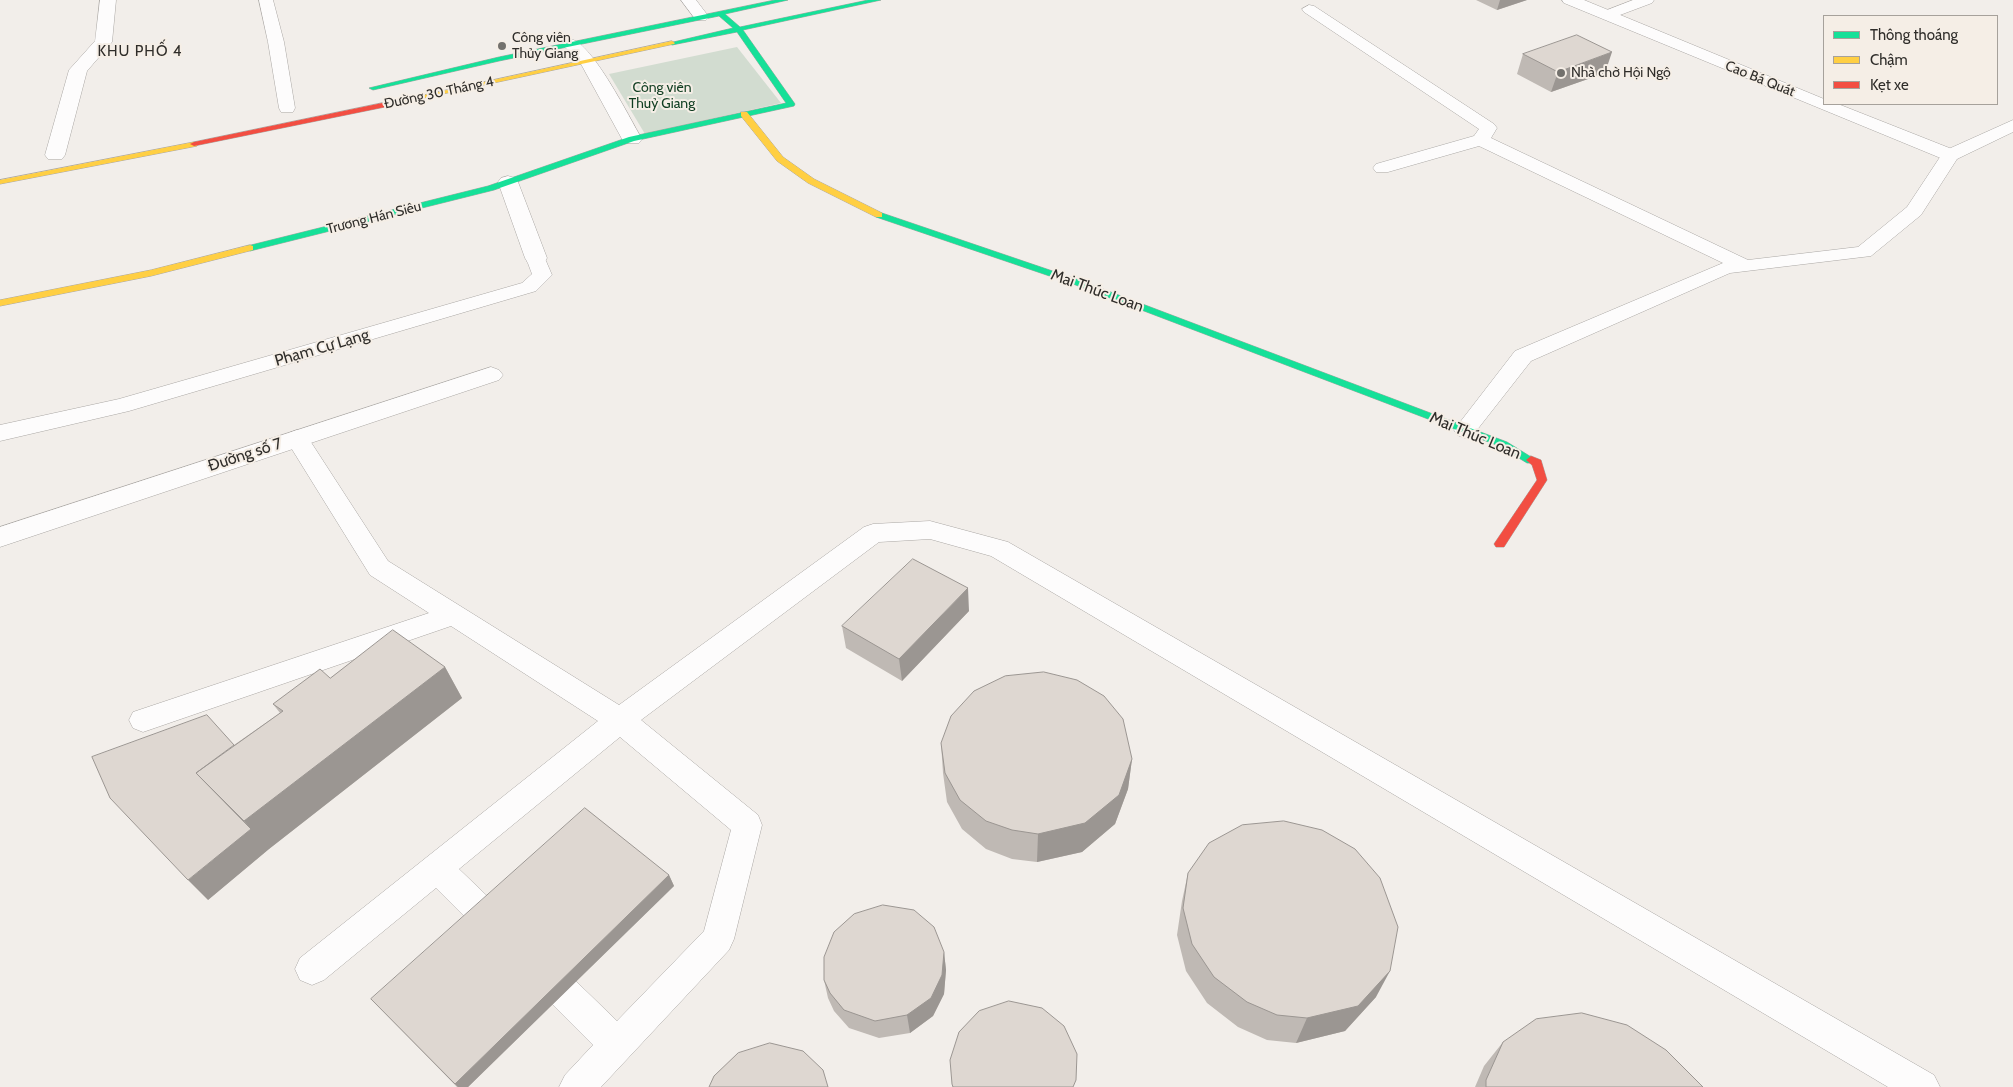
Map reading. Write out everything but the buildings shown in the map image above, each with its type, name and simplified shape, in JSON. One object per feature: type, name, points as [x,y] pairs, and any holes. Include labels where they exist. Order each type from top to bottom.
[{"type":"street","points":[[55,155],[78,70],[103,42],[108,0]]},
{"type":"street","name":"Đường 30 Tháng 4","points":[[364,90],[571,44],[785,0]]},
{"type":"street","name":"Đường 30 Tháng 4","points":[[0,182],[138,156],[878,0]]},
{"type":"street","name":"Cao Bá Quát","points":[[1570,0],[1823,104]]},
{"type":"street","points":[[720,14],[738,30],[791,104],[744,114]]},
{"type":"street","points":[[571,44],[588,62],[632,139]]},
{"type":"street","name":"Cao Bá Quát","points":[[1824,105],[1950,155]]},
{"type":"street","name":"Trương Hán Siêu","points":[[0,303],[151,273],[435,203],[508,182],[632,139],[744,114]]},
{"type":"street","name":"Mai Thúc Loan","points":[[744,114],[780,159],[810,181],[858,206],[905,225],[1076,282],[1503,444],[1537,463],[1542,480],[1500,544]]},
{"type":"street","name":"Phạm Cự Lạng","points":[[508,182],[536,258]]},
{"type":"street","name":"Đường số 7","points":[[0,537],[491,375]]},
{"type":"lane","points":[[266,0],[288,108]]},
{"type":"lane","points":[[688,0],[701,18]]},
{"type":"lane","points":[[1607,15],[1647,0]]},
{"type":"lane","points":[[1309,9],[1488,128],[1481,140]]},
{"type":"lane","points":[[1465,430],[1523,356],[1726,268],[1864,252],[1914,211],[1950,155],[2013,125]]},
{"type":"lane","points":[[1382,168],[1481,140],[1746,266]]},
{"type":"lane","name":"Phạm Cự Lạng","points":[[0,433],[121,406],[530,287],[542,276],[536,258]]},
{"type":"lane","points":[[297,438],[379,568],[620,720],[747,825],[718,939],[577,1087]]},
{"type":"lane","points":[[312,969],[620,720],[874,533],[930,530],[999,549],[1922,1087]]},
{"type":"lane","points":[[143,720],[453,615]]},
{"type":"lane","points":[[437,868],[617,1045]]},
{"type":"green space","name":"Công viên Thuỷ Giang","points":[[737,47],[781,103],[645,134],[609,74]]},
{"type":"traffic: fast","points":[[373,88],[499,59],[785,0]]},
{"type":"traffic: fast","points":[[672,43],[878,0]]},
{"type":"traffic: fast","points":[[250,248],[491,188],[632,139],[791,104],[739,30],[720,13]]},
{"type":"traffic: fast","points":[[879,215],[1076,282],[1503,444],[1531,460]]},
{"type":"traffic: slow","points":[[387,104],[672,43]]},
{"type":"traffic: slow","points":[[744,114],[780,159],[811,181],[879,215]]},
{"type":"traffic: slow","points":[[0,182],[194,144]]},
{"type":"traffic: slow","points":[[0,303],[151,273],[250,248]]},
{"type":"traffic: jam","points":[[194,144],[387,104]]},
{"type":"traffic: jam","points":[[1500,544],[1542,480],[1537,463],[1531,460]]},
{"type":"place","name":"Công viên Thủy Giang","points":[[502,46]]},
{"type":"place","name":"Nhà chờ Hội Ngộ","points":[[1561,73]]},
{"type":"district","name":"KHU PHỐ 4","points":[[140,52]]}]
